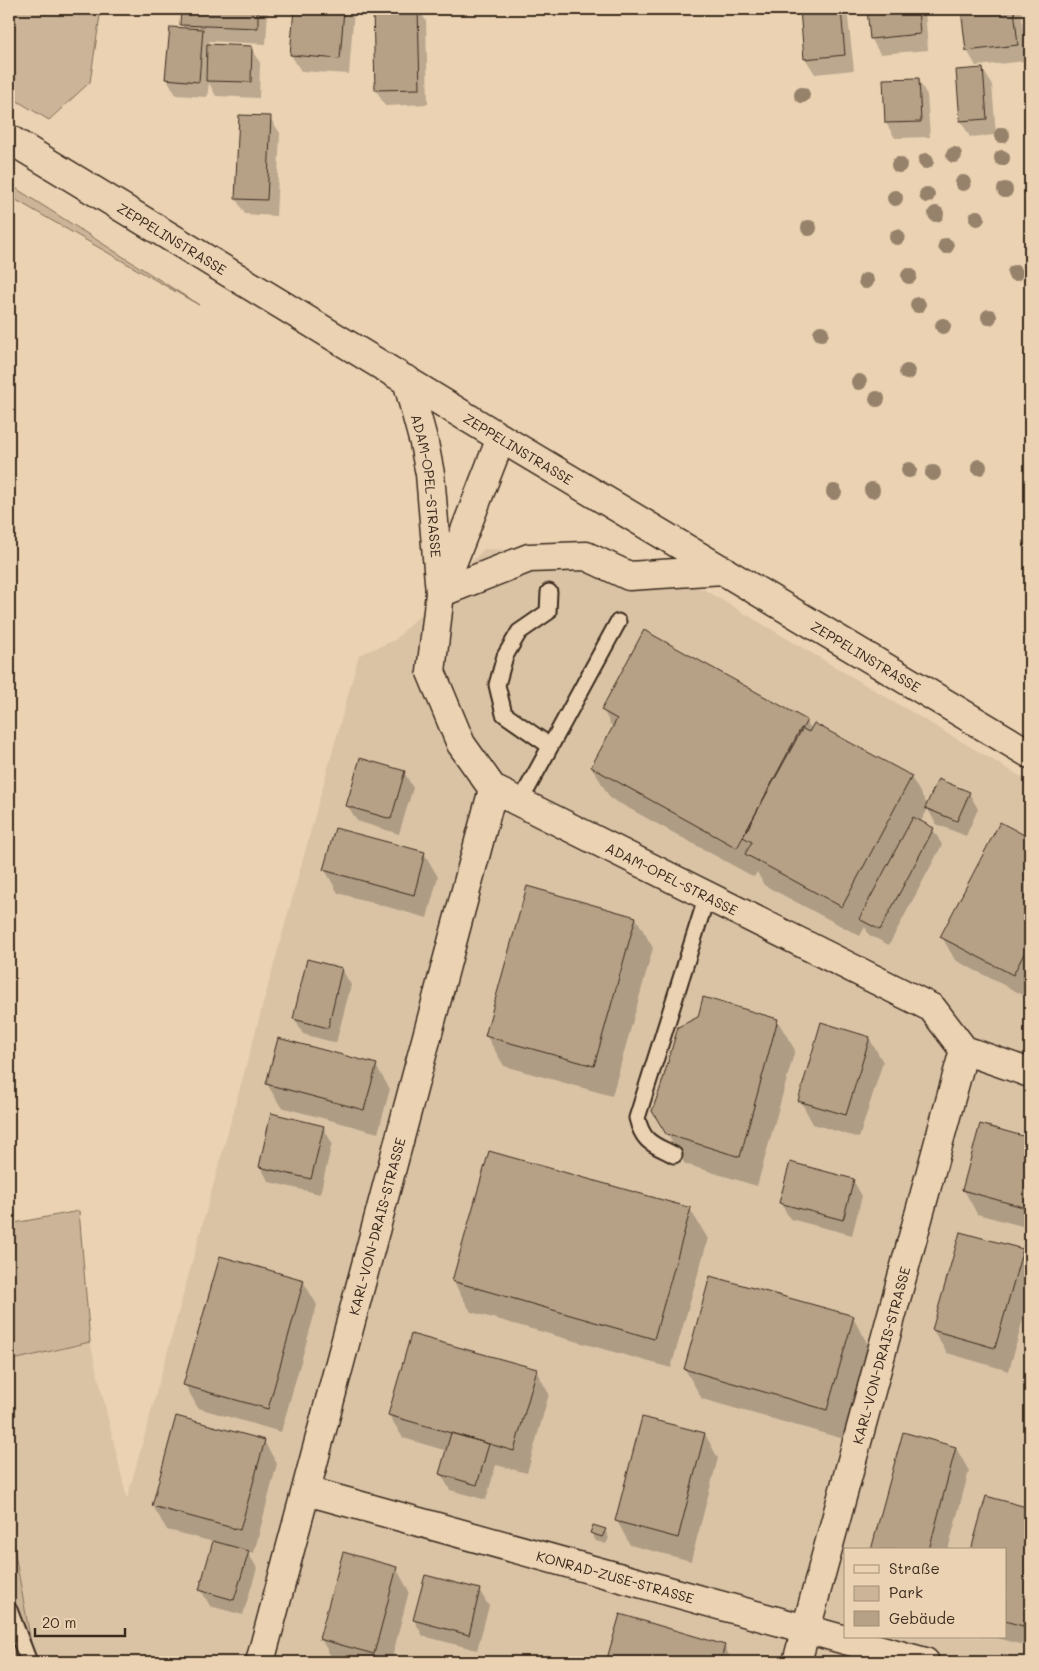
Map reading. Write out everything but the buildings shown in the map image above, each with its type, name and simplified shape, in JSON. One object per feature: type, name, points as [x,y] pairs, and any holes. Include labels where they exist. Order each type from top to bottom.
[{"type":"street","name":"ZEPPELINSTRASSE","points":[[9,140],[501,438],[1030,754]]},
{"type":"street","name":"ADAM-OPEL-STRASSE","points":[[407,380],[424,443],[430,474],[440,593],[431,672],[461,744],[493,789],[932,1008],[964,1050]]},
{"type":"street","name":"ADAM-OPEL-STRASSE","points":[[440,593],[501,438]]},
{"type":"street","points":[[440,593],[529,558],[586,556],[629,576],[722,570]]},
{"type":"street","name":"KARL-VON-DRAIS-STRASSE","points":[[260,1662],[493,789]]},
{"type":"street","points":[[964,1050],[1030,1073]]},
{"type":"street","name":"KARL-VON-DRAIS-STRASSE","points":[[797,1662],[964,1050]]},
{"type":"street","name":"KONRAD-ZUSE-STRASSE","points":[[307,1491],[924,1662]]},
{"type":"lane","points":[[549,592],[548,612],[519,632],[505,656],[497,686],[504,714],[550,746]]},
{"type":"lane","points":[[520,802],[618,622]]},
{"type":"lane","points":[[674,1155],[651,1143],[640,1133],[637,1118],[707,896]]},
{"type":"lane","points":[[9,1610],[29,1662]]},
{"type":"shaded area","points":[[484,549],[580,552],[703,589],[1030,782],[1030,1662],[35,1662],[9,1521],[9,1361],[90,1342],[127,1499],[359,655],[395,640]]},
{"type":"green space","points":[[9,9],[101,9],[90,82],[49,120],[9,96]]},
{"type":"green space","points":[[9,184],[199,305],[9,196]]},
{"type":"green space","points":[[79,1211],[90,1342],[9,1361],[9,1224]]},
{"type":"green space","points":[[9,1521],[34,1659],[35,1662],[9,1662]]}]
